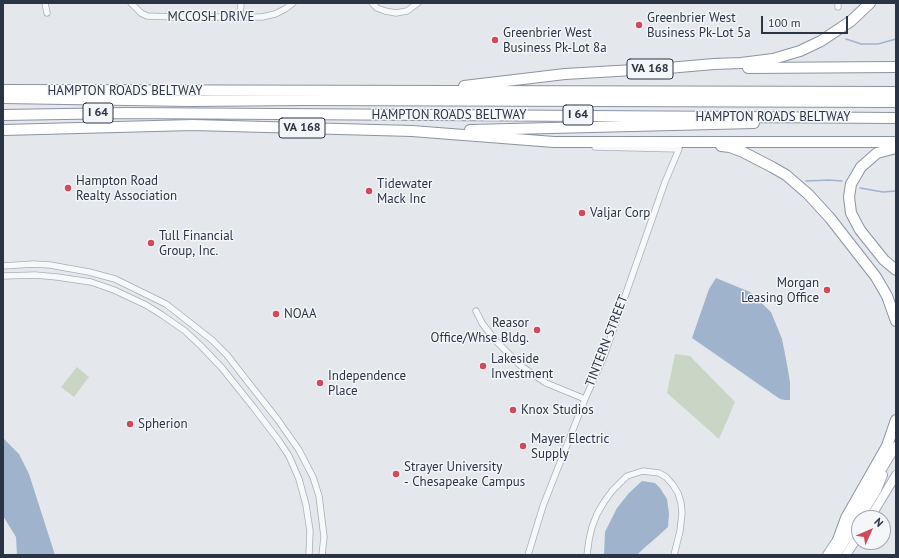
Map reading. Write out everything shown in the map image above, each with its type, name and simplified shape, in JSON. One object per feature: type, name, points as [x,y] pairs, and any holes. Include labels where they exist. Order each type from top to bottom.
[{"type":"highway","name":"VA 168","points":[[413,91],[565,74],[750,62],[786,56],[830,36],[851,21],[870,3]]},
{"type":"highway","points":[[668,68],[896,67]]},
{"type":"highway","name":"HAMPTON ROADS BELTWAY","points":[[3,88],[36,90],[896,92]]},
{"type":"highway","points":[[3,98],[190,101],[896,102]]},
{"type":"highway","points":[[3,111],[200,110],[896,112]]},
{"type":"highway","name":"HAMPTON ROADS BELTWAY","points":[[3,115],[125,113],[896,118]]},
{"type":"highway","points":[[412,131],[700,125],[896,118]]},
{"type":"highway","name":"VA 168","points":[[3,130],[193,125],[412,131],[554,142],[682,146],[896,142]]},
{"type":"highway","points":[[682,146],[730,147],[772,167],[798,185],[822,209],[869,267],[887,296],[896,321]]},
{"type":"highway","points":[[896,148],[877,153],[861,167],[851,184],[849,204],[855,222],[884,260],[896,270]]},
{"type":"highway","points":[[838,540],[846,518],[887,446],[896,420]]},
{"type":"main road","points":[[828,555],[864,502],[896,446]]},
{"type":"main road","points":[[865,510],[880,484],[885,466]]},
{"type":"main road","points":[[875,510],[896,475]]},
{"type":"main road","points":[[836,555],[851,532]]},
{"type":"street","points":[[45,3],[47,13]]},
{"type":"street","name":"MCCOSH DRIVE","points":[[131,3],[142,13],[150,16],[240,17],[270,16],[285,9],[293,3]]},
{"type":"street","points":[[240,17],[241,3]]},
{"type":"street","points":[[372,3],[377,8],[385,11],[396,12],[407,10],[418,3]]},
{"type":"street","points":[[576,146],[682,146]]},
{"type":"street","name":"TINTERN STREET","points":[[528,555],[543,506],[585,399],[604,356],[662,189],[682,146]]},
{"type":"street","points":[[3,266],[32,264],[50,265],[89,272],[115,279],[166,304],[212,340],[278,420],[299,450],[312,477],[318,496],[324,537],[322,555]]},
{"type":"street","points":[[3,276],[35,275],[91,282],[114,290],[146,305],[185,331],[222,368],[279,441],[288,456],[299,479],[306,505],[310,531],[309,555]]},
{"type":"street","points":[[476,311],[482,323],[495,340],[520,366],[546,383],[585,399]]},
{"type":"street","points":[[587,555],[592,527],[604,502],[628,476],[643,471],[659,473],[666,477],[673,484],[678,493],[682,512],[680,531],[674,555]]},
{"type":"green space","points":[[675,354],[690,356],[735,402],[719,439],[667,393]]},
{"type":"green space","points":[[77,367],[89,377],[74,397],[61,387]]},
{"type":"water","points":[[716,278],[750,292],[771,312],[782,339],[790,382],[790,400],[780,399],[692,338],[709,289]]},
{"type":"water","points":[[3,438],[19,454],[29,474],[55,555],[17,555],[16,537],[3,516]]},
{"type":"water","points":[[642,481],[655,483],[667,499],[669,514],[668,527],[637,555],[604,555],[605,532],[617,508],[629,493]]},
{"type":"waterway","points":[[846,39],[861,44],[878,44],[896,39]]},
{"type":"waterway","points":[[806,181],[842,181]]},
{"type":"waterway","points":[[860,188],[883,192],[896,191]]},
{"type":"place","name":"Greenbrier West Business Pk-Lot 5a","points":[[639,25]]},
{"type":"place","name":"Greenbrier West Business Pk-Lot 8a","points":[[495,40]]},
{"type":"place","name":"Hampton Road Realty Association","points":[[68,188]]},
{"type":"place","name":"Tidewater Mack Inc","points":[[369,191]]},
{"type":"place","name":"Valjar Corp","points":[[582,213]]},
{"type":"place","name":"Tull Financial Group, Inc.","points":[[151,243]]},
{"type":"place","name":"Morgan Leasing Office","points":[[827,290]]},
{"type":"place","name":"NOAA","points":[[276,314]]},
{"type":"place","name":"Reasor Office/Whse Bldg.","points":[[537,330]]},
{"type":"place","name":"Lakeside Investment","points":[[483,366]]},
{"type":"place","name":"Independence Place","points":[[320,383]]},
{"type":"place","name":"Knox Studios","points":[[513,410]]},
{"type":"place","name":"Spherion","points":[[130,424]]},
{"type":"place","name":"Mayer Electric Supply","points":[[523,446]]},
{"type":"place","name":"Strayer University - Chesapeake Campus","points":[[396,474]]}]
